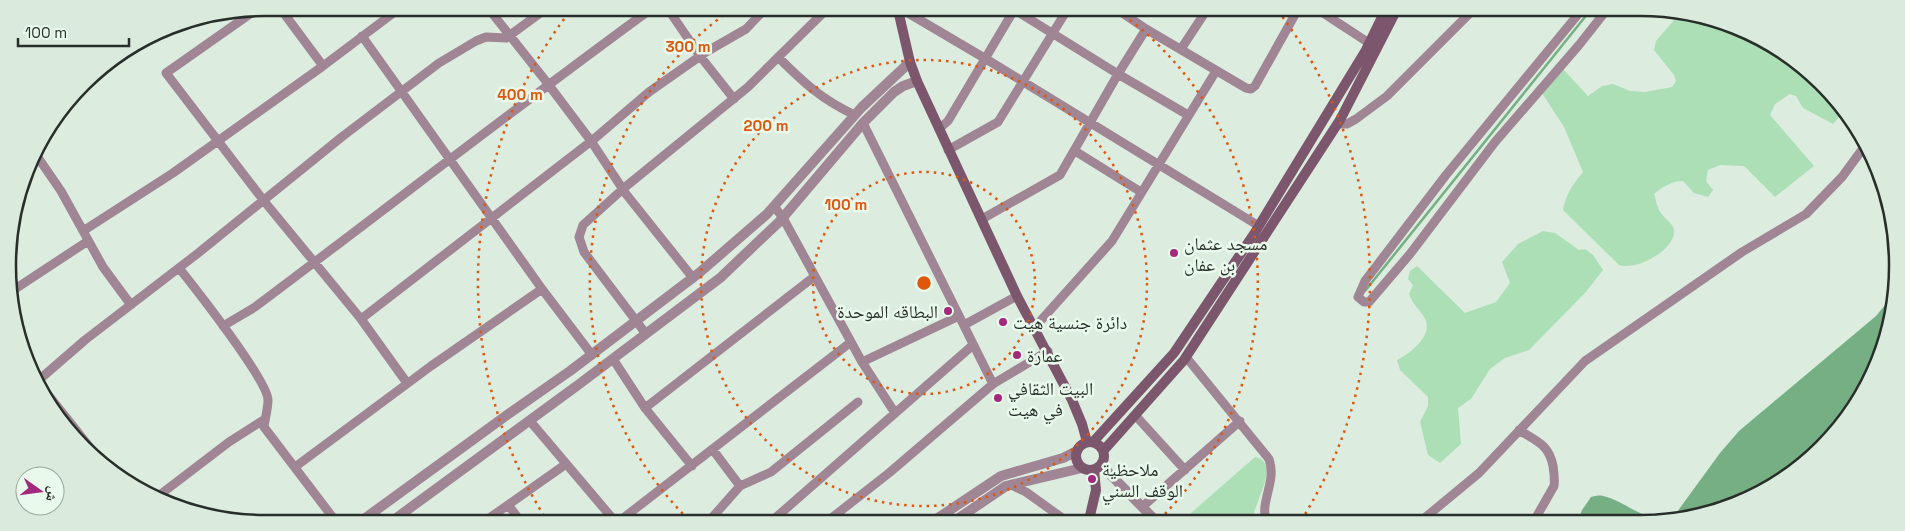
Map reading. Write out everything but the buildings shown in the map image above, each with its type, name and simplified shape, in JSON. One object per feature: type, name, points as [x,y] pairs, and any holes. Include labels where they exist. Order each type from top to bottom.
[{"type":"main road","points":[[899,16],[910,62],[917,82],[948,150],[1017,296],[1048,351],[1072,400],[1090,442],[1099,445],[1104,450],[1105,458],[1098,468],[1096,490],[1090,515]]},
{"type":"main road","points":[[1098,468],[1082,468],[1077,460],[1077,451],[1090,442],[1174,353],[1259,226],[1369,43],[1382,16]]},
{"type":"main road","points":[[1104,450],[1186,357],[1337,124],[1393,16]]},
{"type":"main road","points":[[1306,148],[1318,154]]},
{"type":"street","points":[[286,16],[323,66]]},
{"type":"street","points":[[82,231],[173,173],[323,66],[389,16]]},
{"type":"street","points":[[494,16],[550,86],[591,141],[623,189],[693,278]]},
{"type":"street","points":[[43,377],[85,340],[439,64],[476,41],[486,37],[506,38],[537,16]]},
{"type":"street","points":[[223,326],[255,307],[316,262],[450,158],[550,86],[588,55],[641,16]]},
{"type":"street","points":[[673,16],[700,56],[734,99]]},
{"type":"street","points":[[361,319],[591,141],[649,92],[700,56],[746,29],[758,16]]},
{"type":"street","points":[[646,334],[584,252],[578,237],[584,225],[623,189],[734,99],[820,16]]},
{"type":"street","points":[[913,16],[986,58],[1157,165],[1259,226]]},
{"type":"street","points":[[939,129],[948,121],[1011,16]]},
{"type":"street","points":[[1024,16],[1188,115]]},
{"type":"street","points":[[948,150],[998,122],[1063,16]]},
{"type":"street","points":[[1126,16],[1216,71],[1251,89],[1255,86],[1294,16]]},
{"type":"street","points":[[1181,49],[1203,16]]},
{"type":"street","points":[[1328,16],[1369,43]]},
{"type":"street","points":[[1337,124],[1347,124],[1356,120],[1387,96],[1467,16]]},
{"type":"street","points":[[1577,16],[1446,175],[1365,281],[1358,297],[1364,302],[1370,302],[1410,254],[1495,142],[1602,16]]},
{"type":"street","points":[[245,17],[166,72],[264,200],[361,319],[407,383]]},
{"type":"street","points":[[982,219],[1060,175],[1146,29]]},
{"type":"street","points":[[362,36],[403,91],[542,289],[592,355]]},
{"type":"street","points":[[778,57],[802,81],[831,104],[855,115]]},
{"type":"street","points":[[370,515],[592,355],[693,278],[774,206],[855,115],[910,62]]},
{"type":"street","points":[[1035,327],[1112,241],[1216,71]]},
{"type":"street","points":[[401,515],[530,421],[720,278],[783,218],[864,123],[894,92],[903,86],[917,82]]},
{"type":"street","points":[[864,123],[993,384]]},
{"type":"street","points":[[1428,515],[1479,473],[1585,361],[1742,252],[1806,214],[1842,177],[1861,151]]},
{"type":"street","points":[[1075,152],[1141,192]]},
{"type":"street","points":[[39,161],[61,191],[103,267],[131,305]]},
{"type":"street","points":[[774,206],[783,218],[862,362],[895,413]]},
{"type":"street","points":[[17,287],[88,241]]},
{"type":"street","points":[[179,268],[223,326],[264,387],[268,400],[264,427],[331,515]]},
{"type":"street","points":[[645,408],[815,276]]},
{"type":"street","points":[[295,467],[407,383],[542,289]]},
{"type":"street","points":[[964,326],[1017,296]]},
{"type":"street","points":[[862,362],[959,316]]},
{"type":"street","points":[[627,515],[851,342]]},
{"type":"street","points":[[779,515],[973,344]]},
{"type":"street","points":[[835,515],[889,473],[993,384],[1048,351]]},
{"type":"street","points":[[1186,357],[1269,459],[1273,474],[1265,509],[1266,515]]},
{"type":"street","points":[[612,360],[645,408],[692,466]]},
{"type":"street","points":[[715,515],[740,486],[771,472],[858,402]]},
{"type":"street","points":[[1135,415],[1185,470]]},
{"type":"street","points":[[163,493],[229,442],[265,419]]},
{"type":"street","points":[[530,421],[608,515]]},
{"type":"street","points":[[1142,507],[1240,421]]},
{"type":"street","points":[[1519,430],[1543,445],[1548,450],[1551,458],[1555,480],[1554,486],[1537,515]]},
{"type":"street","points":[[712,450],[740,486]]},
{"type":"street","points":[[942,515],[1001,476],[1063,458],[1077,451]]},
{"type":"street","points":[[494,515],[566,464]]},
{"type":"street","points":[[963,515],[1006,486],[1082,468]]},
{"type":"street","points":[[1098,468],[1150,515]]},
{"type":"street","points":[[1011,485],[1026,492],[1058,515]]},
{"type":"street","points":[[508,505],[516,515]]},
{"type":"shaded area","points":[[1675,19],[1720,29],[1735,35],[1778,58],[1804,78],[1827,101],[1839,117],[1833,124],[1803,108],[1796,96],[1790,94],[1775,104],[1770,115],[1814,166],[1775,197],[1744,166],[1720,165],[1708,170],[1706,181],[1713,190],[1708,197],[1694,193],[1683,181],[1667,185],[1654,194],[1662,215],[1674,229],[1668,246],[1643,262],[1626,266],[1619,265],[1563,210],[1570,189],[1583,172],[1564,127],[1542,93],[1563,69],[1588,96],[1602,86],[1613,84],[1630,91],[1645,92],[1672,87],[1676,81],[1674,75],[1654,50],[1656,41]]},
{"type":"shaded area","points":[[1543,231],[1555,233],[1579,250],[1585,249],[1593,255],[1603,270],[1585,293],[1529,350],[1505,358],[1490,369],[1471,399],[1458,408],[1461,444],[1440,463],[1428,455],[1420,422],[1428,406],[1428,397],[1400,370],[1397,360],[1415,348],[1426,330],[1427,323],[1409,294],[1413,285],[1408,279],[1410,271],[1417,266],[1465,313],[1496,302],[1510,283],[1502,262],[1518,244]]},
{"type":"shaded area","points":[[1886,303],[1876,346],[1863,376],[1847,404],[1816,442],[1778,473],[1750,489],[1720,502],[1677,512],[1720,453],[1739,431],[1876,316]]},
{"type":"shaded area","points":[[1255,457],[1263,461],[1266,467],[1266,475],[1254,515],[1189,515]]},
{"type":"shaded area","points":[[1597,496],[1612,499],[1644,515],[1580,515],[1591,497]]},
{"type":"waterway","points":[[1365,291],[1586,16]]},
{"type":"place","name":"مسجد عثمان بن عفان","points":[[1174,253]]},
{"type":"place","name":"البطاقه الموحدة","points":[[948,311]]},
{"type":"place","name":"دائرة جنسية هيت","points":[[1003,322]]},
{"type":"place","name":"عمارة","points":[[1017,355]]},
{"type":"place","name":"البيت الثقافي في هيت","points":[[998,398]]},
{"type":"place","name":"ملاحظية الوقف السني","points":[[1092,479]]}]
